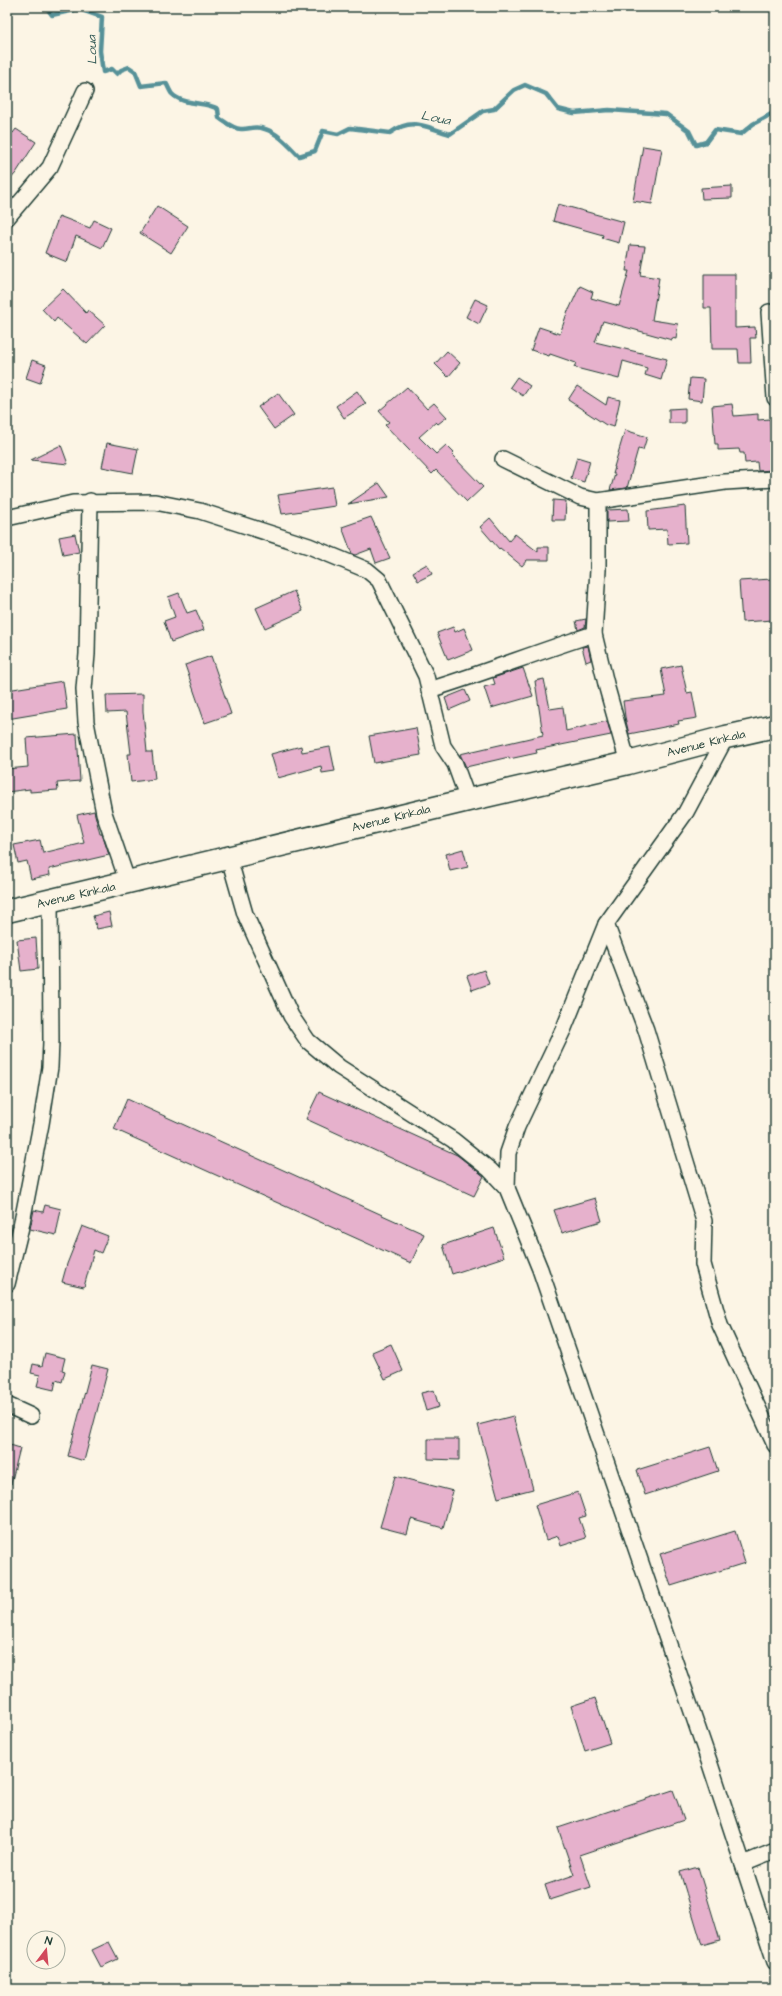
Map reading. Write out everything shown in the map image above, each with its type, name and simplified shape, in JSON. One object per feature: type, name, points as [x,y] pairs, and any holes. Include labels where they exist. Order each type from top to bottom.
[{"type":"main road","name":"Avenue Kinkala","points":[[7,911],[628,763],[726,737],[775,726]]},
{"type":"street","points":[[7,218],[50,167],[84,92]]},
{"type":"street","points":[[769,312],[775,398]]},
{"type":"street","points":[[503,458],[580,497],[598,501],[725,482],[775,479]]},
{"type":"street","points":[[90,501],[87,647],[84,689],[86,722],[104,812],[128,883]]},
{"type":"street","points":[[7,518],[73,503],[90,501],[155,502],[200,511],[309,546],[367,570],[379,580],[426,676],[443,746],[455,764],[468,800]]},
{"type":"street","points":[[598,501],[598,570],[594,634],[628,763]]},
{"type":"street","points":[[429,690],[475,676],[546,648],[594,634]]},
{"type":"street","points":[[507,1188],[508,1152],[517,1127],[564,1028],[606,924],[686,812],[726,737]]},
{"type":"street","points":[[228,858],[245,914],[291,1016],[308,1042],[339,1068],[453,1140],[490,1170],[507,1188],[540,1268],[775,1962]]},
{"type":"street","points":[[7,1284],[23,1220],[42,1124],[50,1067],[50,900]]},
{"type":"street","points":[[606,924],[646,1030],[704,1221],[703,1264],[720,1325],[775,1445]]},
{"type":"street","points":[[7,1405],[31,1416]]},
{"type":"street","points":[[743,1864],[775,1851]]},
{"type":"building","points":[[16,129],[36,142],[16,173],[7,183],[7,130],[13,133]]},
{"type":"building","points":[[643,146],[662,149],[652,204],[633,201]]},
{"type":"building","points":[[732,186],[732,198],[702,199],[701,188]]},
{"type":"building","points":[[558,204],[624,222],[619,243],[602,238],[603,235],[553,221]]},
{"type":"building","points":[[157,206],[188,226],[171,253],[140,233]]},
{"type":"building","points":[[59,216],[90,228],[94,220],[111,228],[102,248],[76,236],[67,262],[45,253]]},
{"type":"building","points":[[630,245],[645,246],[640,275],[659,278],[652,320],[678,324],[676,339],[672,338],[672,340],[603,321],[595,342],[667,359],[661,380],[645,375],[647,368],[623,361],[619,379],[580,369],[574,367],[576,363],[550,354],[549,356],[531,350],[539,327],[560,334],[568,310],[580,286],[593,292],[591,298],[619,306],[629,271],[626,271]]},
{"type":"building","points":[[704,274],[735,274],[735,328],[755,327],[756,338],[750,338],[751,363],[739,363],[738,349],[712,349],[711,308],[704,308]]},
{"type":"building","points":[[63,289],[86,313],[88,310],[105,325],[87,344],[57,318],[54,322],[42,309]]},
{"type":"building","points":[[475,299],[488,305],[479,324],[466,317]]},
{"type":"building","points":[[447,351],[460,363],[448,377],[435,364]]},
{"type":"building","points":[[32,360],[46,365],[40,383],[26,378]]},
{"type":"building","points":[[517,377],[530,386],[523,396],[510,387]]},
{"type":"building","points":[[690,378],[704,379],[702,401],[688,399]]},
{"type":"building","points":[[577,386],[606,405],[608,397],[620,400],[614,427],[606,425],[568,400]]},
{"type":"building","points":[[407,387],[427,409],[434,403],[447,417],[438,424],[436,422],[419,437],[436,454],[446,445],[454,453],[452,455],[483,487],[467,502],[436,470],[432,474],[385,425],[389,422],[379,411]]},
{"type":"building","points":[[357,391],[366,404],[344,418],[336,406]]},
{"type":"building","points":[[278,393],[294,415],[274,429],[258,407]]},
{"type":"building","points":[[732,404],[734,416],[758,414],[758,420],[770,419],[772,470],[758,471],[757,462],[745,463],[744,453],[740,453],[739,449],[718,450],[718,444],[715,444],[712,406]]},
{"type":"building","points":[[685,408],[685,423],[669,423],[669,409]]},
{"type":"building","points":[[625,430],[647,437],[643,450],[638,449],[627,488],[610,490],[615,474],[613,474],[614,467]]},
{"type":"building","points":[[107,443],[138,449],[133,473],[102,467]]},
{"type":"building","points":[[61,445],[68,464],[31,460]]},
{"type":"building","points":[[577,457],[590,461],[584,482],[571,478]]},
{"type":"building","points":[[379,483],[389,497],[348,504]]},
{"type":"building","points":[[332,487],[335,506],[282,514],[278,495]]},
{"type":"building","points":[[553,500],[566,501],[565,520],[552,520]]},
{"type":"building","points":[[685,506],[687,543],[668,544],[667,529],[648,530],[647,511]]},
{"type":"building","points":[[628,509],[629,521],[607,522],[607,510]]},
{"type":"building","points":[[371,517],[390,558],[376,563],[371,549],[355,555],[352,554],[342,527]]},
{"type":"building","points":[[490,518],[509,541],[515,534],[538,552],[538,547],[549,547],[549,560],[527,560],[522,566],[500,548],[499,549],[480,527]]},
{"type":"building","points":[[75,534],[79,552],[63,555],[59,537]]},
{"type":"building","points":[[427,564],[432,574],[418,581],[413,572]]},
{"type":"building","points":[[772,579],[774,620],[742,622],[739,581]]},
{"type":"building","points":[[294,591],[303,611],[265,628],[256,608]]},
{"type":"building","points":[[179,593],[187,613],[196,610],[204,630],[171,642],[164,621],[175,617],[168,597]]},
{"type":"building","points":[[586,619],[585,627],[578,630],[576,621]]},
{"type":"building","points":[[453,627],[455,632],[464,628],[473,650],[448,660],[437,633]]},
{"type":"building","points":[[588,646],[591,660],[586,662],[582,647]]},
{"type":"building","points":[[211,656],[231,714],[205,723],[185,665]]},
{"type":"building","points":[[681,665],[687,693],[692,692],[697,718],[678,721],[679,724],[629,734],[623,701],[666,696],[661,669]]},
{"type":"building","points":[[523,668],[533,696],[491,708],[484,687],[495,684],[493,678]]},
{"type":"building","points":[[544,679],[550,709],[563,707],[566,731],[607,721],[611,735],[536,750],[537,753],[509,759],[509,757],[466,767],[460,754],[543,735],[535,681]]},
{"type":"building","points":[[63,681],[67,709],[7,719],[7,690]]},
{"type":"building","points":[[465,690],[470,701],[449,710],[445,698]]},
{"type":"building","points":[[143,694],[147,752],[152,752],[155,779],[131,782],[128,754],[131,754],[126,712],[107,713],[106,695]]},
{"type":"building","points":[[416,728],[421,755],[374,763],[369,736]]},
{"type":"building","points":[[77,734],[80,781],[57,783],[58,790],[30,792],[30,789],[7,792],[7,769],[28,767],[26,738]]},
{"type":"building","points":[[301,746],[302,752],[330,747],[335,771],[322,773],[321,766],[278,778],[271,754]]},
{"type":"building","points":[[94,811],[100,834],[102,834],[109,855],[49,869],[50,875],[31,879],[27,861],[18,863],[14,845],[40,840],[43,853],[84,843],[77,815]]},
{"type":"building","points":[[463,849],[468,867],[450,871],[446,854]]},
{"type":"building","points":[[109,912],[112,926],[97,929],[93,916]]},
{"type":"building","points":[[36,938],[38,969],[21,971],[17,940]]},
{"type":"building","points":[[484,970],[489,984],[472,990],[467,976]]},
{"type":"building","points":[[319,1092],[457,1155],[484,1176],[474,1196],[306,1119]]},
{"type":"building","points":[[127,1099],[424,1234],[411,1263],[114,1129]]},
{"type":"building","points":[[595,1198],[602,1221],[562,1233],[554,1210]]},
{"type":"building","points":[[45,1205],[61,1209],[56,1235],[30,1229],[34,1210],[43,1212]]},
{"type":"building","points":[[82,1226],[108,1236],[101,1253],[94,1250],[84,1287],[62,1282],[67,1264]]},
{"type":"building","points":[[494,1228],[504,1257],[452,1274],[443,1245]]},
{"type":"building","points":[[391,1344],[403,1371],[385,1379],[372,1352]]},
{"type":"building","points":[[45,1353],[65,1358],[62,1370],[65,1371],[62,1382],[56,1380],[54,1390],[37,1386],[40,1375],[31,1373],[33,1364],[42,1366]]},
{"type":"building","points":[[92,1365],[108,1369],[84,1461],[68,1456]]},
{"type":"building","points":[[434,1390],[439,1407],[426,1411],[421,1393]]},
{"type":"building","points":[[513,1416],[533,1489],[498,1498],[478,1425]]},
{"type":"building","points":[[428,1439],[459,1439],[459,1460],[428,1459]]},
{"type":"building","points":[[7,1444],[20,1448],[11,1484],[7,1483]]},
{"type":"building","points":[[710,1447],[718,1471],[645,1495],[637,1470]]},
{"type":"building","points":[[395,1476],[453,1491],[443,1528],[411,1519],[407,1534],[380,1527]]},
{"type":"building","points":[[578,1492],[586,1516],[579,1518],[586,1538],[561,1546],[558,1536],[546,1540],[535,1505]]},
{"type":"building","points":[[735,1531],[745,1563],[671,1586],[660,1554]]},
{"type":"building","points":[[595,1698],[610,1743],[585,1751],[571,1706]]},
{"type":"building","points":[[673,1790],[684,1820],[580,1855],[591,1887],[550,1900],[545,1885],[574,1875],[558,1828]]},
{"type":"building","points":[[698,1867],[720,1940],[702,1945],[680,1872]]},
{"type":"building","points":[[109,1942],[118,1959],[101,1967],[92,1950]]},
{"type":"waterway","name":"Loua","points":[[46,7],[52,15],[79,9],[102,17],[100,51],[103,72],[112,69],[117,74],[121,70],[129,67],[135,71],[141,86],[166,83],[171,93],[177,98],[218,109],[219,118],[232,127],[238,129],[257,127],[270,131],[283,140],[299,156],[315,151],[323,131],[338,134],[350,128],[390,133],[398,128],[413,124],[450,134],[483,111],[494,109],[514,90],[525,85],[546,94],[558,109],[574,113],[609,110],[666,114],[689,131],[696,145],[706,142],[715,130],[741,134],[753,124],[775,112]]}]
